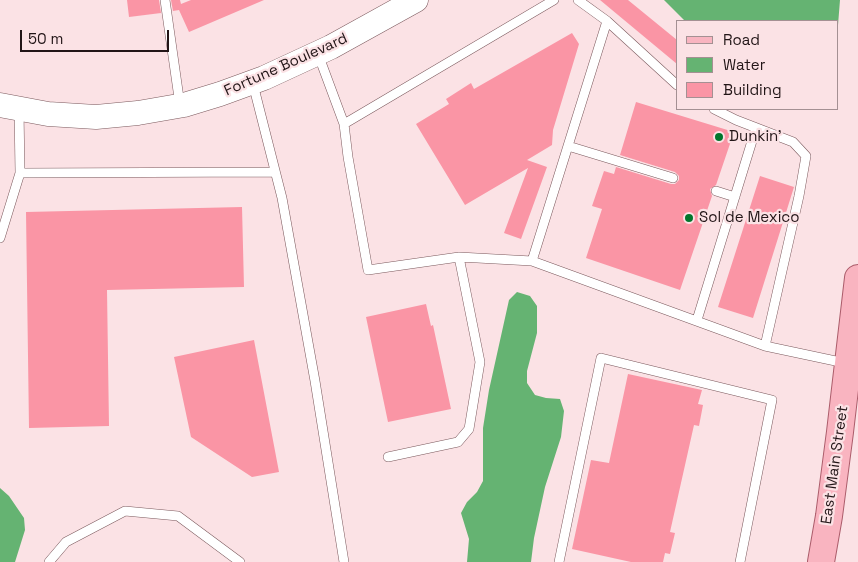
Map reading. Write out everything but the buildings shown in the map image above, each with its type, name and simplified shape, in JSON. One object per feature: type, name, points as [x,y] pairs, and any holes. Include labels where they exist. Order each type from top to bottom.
[{"type":"main road","name":"Fortune Boulevard","points":[[9,107],[48,114],[96,116],[138,113],[180,105],[220,94],[253,82],[318,54],[416,0]]},
{"type":"main road","name":"East Main Street","points":[[821,562],[853,364],[858,278]]},
{"type":"lane","points":[[165,0],[180,105]]},
{"type":"lane","points":[[344,124],[554,0]]},
{"type":"lane","points":[[578,0],[607,21],[676,84]]},
{"type":"lane","points":[[532,261],[607,21]]},
{"type":"lane","points":[[318,54],[344,124],[368,270],[459,257],[532,261],[765,346],[853,364]]},
{"type":"lane","points":[[253,82],[282,198],[316,381],[344,562]]},
{"type":"lane","points":[[0,238],[20,173],[9,107]]},
{"type":"lane","points":[[716,110],[736,120],[793,142],[806,156],[765,346]]},
{"type":"lane","points":[[697,320],[756,128]]},
{"type":"lane","points":[[568,146],[673,178]]},
{"type":"lane","points":[[20,173],[275,172]]},
{"type":"lane","points":[[716,192],[735,197]]},
{"type":"lane","points":[[388,457],[458,442],[469,429],[480,362],[459,257]]},
{"type":"lane","points":[[559,562],[601,358],[772,400],[740,562]]},
{"type":"lane","points":[[49,562],[66,542],[125,511],[178,516],[240,562]]},
{"type":"water","points":[[664,0],[840,0],[838,25],[838,20],[684,20]]},
{"type":"water","points":[[517,292],[530,296],[537,306],[537,333],[527,371],[527,383],[535,395],[560,399],[564,411],[561,437],[545,487],[531,562],[467,562],[469,539],[461,513],[483,481],[483,428],[489,390],[509,300]]},
{"type":"water","points":[[0,488],[9,496],[24,518],[25,530],[15,562],[0,562]]},
{"type":"place","name":"Dunkin'","points":[[719,137]]},
{"type":"place","name":"Sol de Mexico","points":[[689,218]]}]
